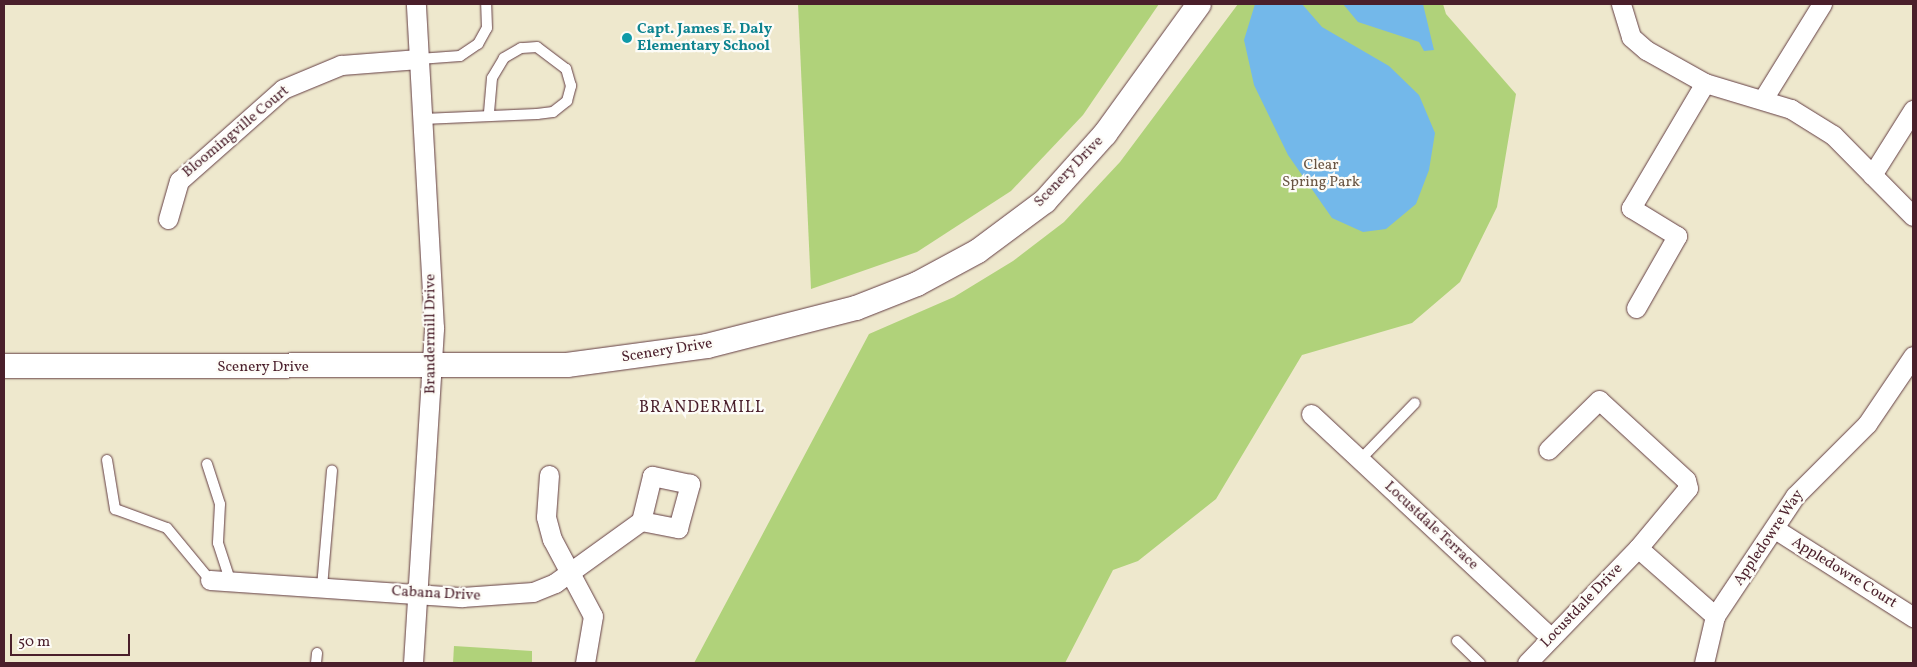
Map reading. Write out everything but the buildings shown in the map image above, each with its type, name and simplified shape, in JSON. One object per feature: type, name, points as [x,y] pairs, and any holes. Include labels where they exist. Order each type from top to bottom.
[{"type":"street","name":"Brandermill Drive","points":[[413,663],[433,369],[416,4]]},
{"type":"street","name":"Scenery Drive","points":[[4,366],[433,369],[567,365],[707,346],[856,308],[917,284],[978,251],[1045,201],[1105,134],[1199,4]]},
{"type":"street","points":[[1620,4],[1631,37],[1705,83],[1791,108],[1833,135],[1913,216]]},
{"type":"street","points":[[1763,99],[1822,4]]},
{"type":"street","name":"Bloomingville Court","points":[[168,219],[178,182],[283,89],[341,65],[419,59]]},
{"type":"street","points":[[1636,308],[1677,236],[1631,208],[1705,83]]},
{"type":"street","points":[[1872,175],[1913,110]]},
{"type":"street","name":"Appledowre Way","points":[[1704,663],[1715,616],[1775,529],[1795,496],[1867,424],[1912,360]]},
{"type":"street","name":"Locustdale Drive","points":[[1527,663],[1638,548],[1686,495],[1686,480],[1599,400],[1548,450]]},
{"type":"street","name":"Locustdale Terrace","points":[[1311,414],[1551,638]]},
{"type":"street","points":[[549,475],[546,517],[552,540],[593,616],[585,663]]},
{"type":"street","name":"Cabana Drive","points":[[210,580],[418,594],[496,597],[524,593],[555,583],[641,521]]},
{"type":"street","name":"Appledowre Court","points":[[1775,529],[1913,617]]},
{"type":"street","points":[[1638,548],[1715,616]]},
{"type":"lane","points":[[419,59],[460,56],[478,44],[487,28],[486,4]]},
{"type":"lane","points":[[422,119],[489,116],[553,112],[567,101],[571,86],[566,69],[537,47],[521,48],[504,58],[492,78],[489,116]]},
{"type":"lane","points":[[1360,460],[1415,403]]},
{"type":"lane","points":[[107,460],[115,509],[167,528],[210,580]]},
{"type":"lane","points":[[207,464],[220,504],[218,543],[230,581]]},
{"type":"lane","points":[[322,587],[332,470]]},
{"type":"lane","points":[[1457,641],[1480,663]]},
{"type":"green space","points":[[798,4],[1159,4],[1083,115],[1011,191],[917,252],[811,289]]},
{"type":"green space","name":"Clear Spring Park","points":[[1238,4],[1443,4],[1446,14],[1516,94],[1497,207],[1460,282],[1412,323],[1302,355],[1216,499],[1138,561],[1113,570],[1065,663],[694,663],[869,334],[954,297],[1013,261],[1064,222],[1120,162]]},
{"type":"green space","points":[[454,646],[532,651],[532,663],[453,663]]},
{"type":"water","points":[[1255,4],[1302,4],[1322,27],[1389,66],[1419,95],[1435,133],[1429,170],[1416,204],[1386,229],[1363,232],[1332,218],[1288,155],[1254,85],[1244,40]]},
{"type":"water","points":[[1343,4],[1423,4],[1434,50],[1424,51],[1419,42],[1358,22]]},
{"type":"place","name":"Capt. James E. Daly Elementary School","points":[[627,38]]},
{"type":"district","name":"BRANDERMILL","points":[[702,408]]}]
